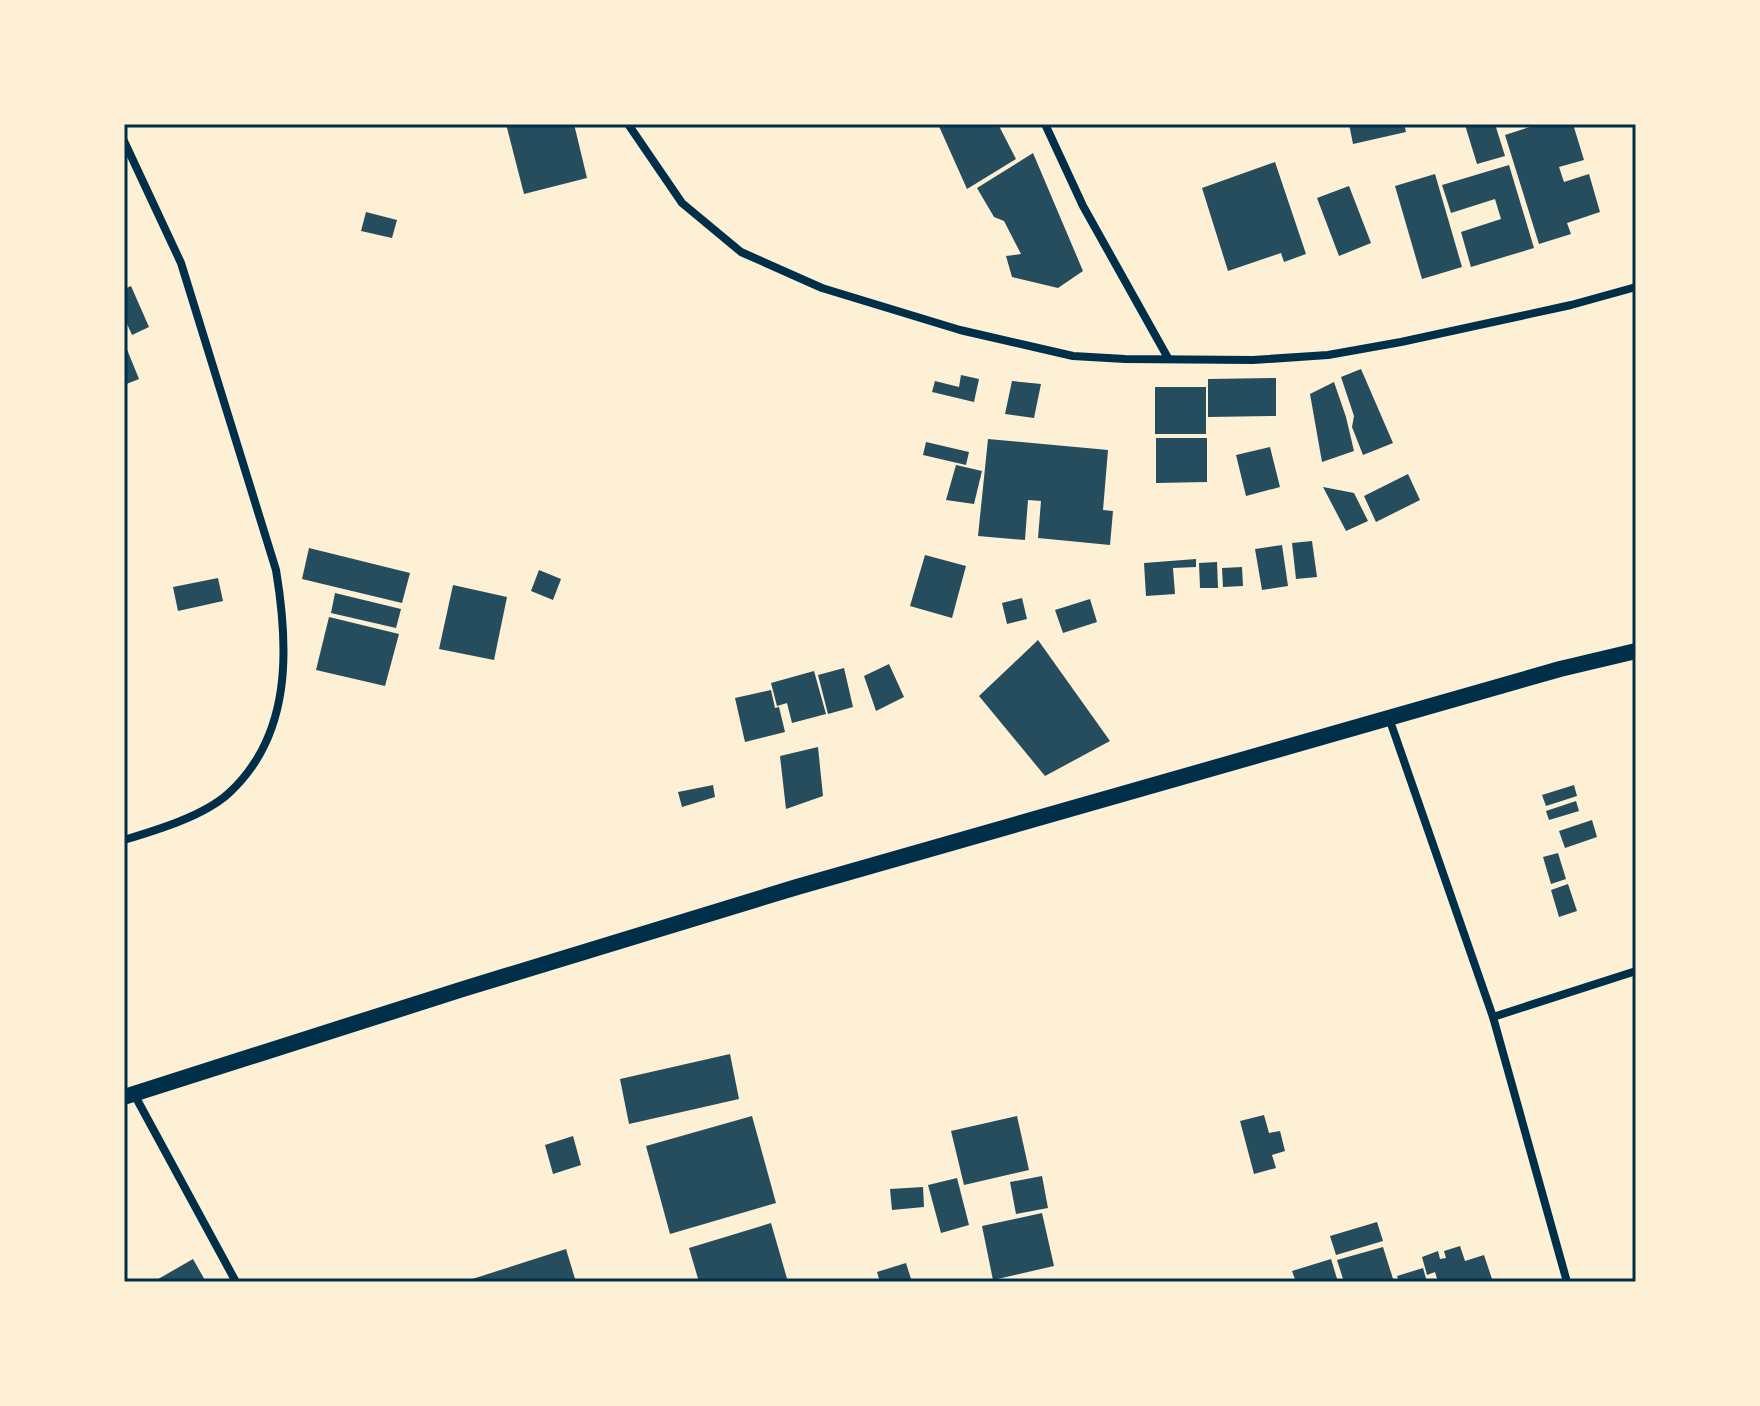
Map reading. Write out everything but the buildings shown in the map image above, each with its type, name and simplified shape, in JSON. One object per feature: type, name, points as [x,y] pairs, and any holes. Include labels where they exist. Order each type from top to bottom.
[{"type":"main road","points":[[129,1096],[797,887],[1560,669],[1636,651]]},
{"type":"street","points":[[628,124],[682,203],[741,252],[822,288],[960,330],[1073,356],[1253,360],[1328,355],[1571,305],[1636,287]]},
{"type":"street","points":[[1045,124],[1083,206],[1168,358]]},
{"type":"street","points":[[124,141],[181,263],[276,570],[283,611],[285,653],[279,707],[270,735],[254,765],[228,794],[189,817],[124,840]]},
{"type":"street","points":[[1389,718],[1493,1017],[1567,1282]]},
{"type":"street","points":[[1493,1017],[1636,971]]},
{"type":"street","points":[[129,1096],[236,1282]]}]
